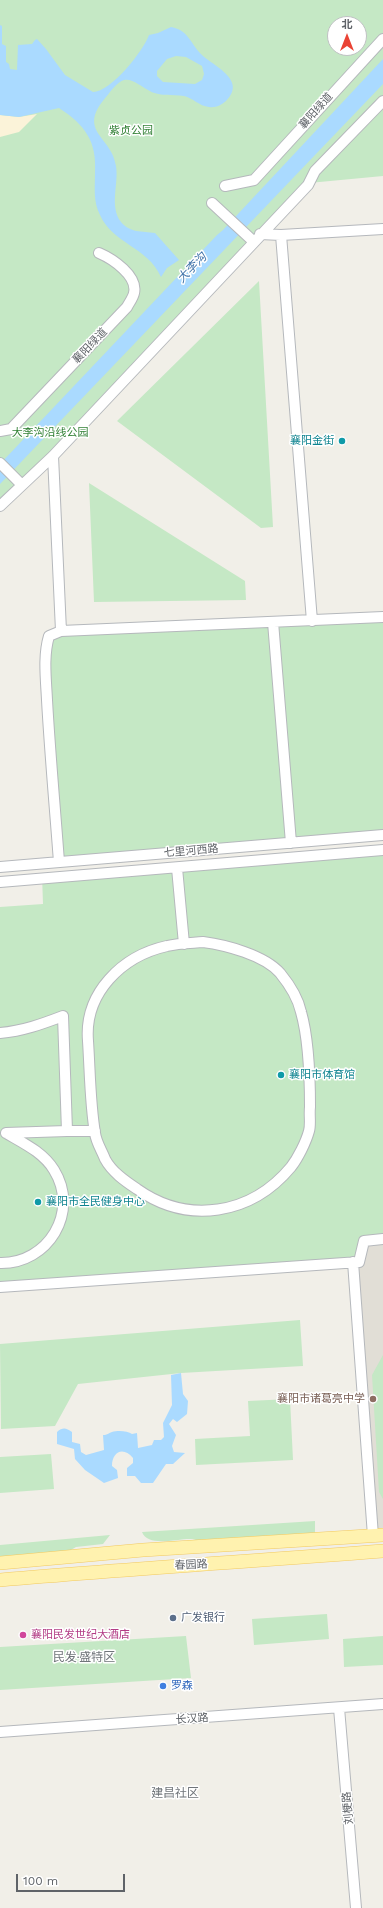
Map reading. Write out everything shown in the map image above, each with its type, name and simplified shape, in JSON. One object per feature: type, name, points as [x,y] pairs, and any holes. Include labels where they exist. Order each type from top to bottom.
[{"type":"main road","name":"春园路","points":[[0,1563],[143,1550],[378,1535]]},
{"type":"main road","name":"春园路","points":[[0,1580],[139,1568],[383,1551]]},
{"type":"street","name":"襄阳绿道","points":[[225,186],[254,180],[383,39]]},
{"type":"street","points":[[0,506],[21,484],[53,456],[255,238],[308,185],[315,171],[383,101]]},
{"type":"street","points":[[212,203],[255,238],[383,229]]},
{"type":"street","points":[[281,235],[312,620]]},
{"type":"street","name":"襄阳绿道","points":[[0,431],[11,429],[127,307],[134,293],[134,284],[127,274],[109,257],[99,253]]},
{"type":"street","points":[[53,456],[61,631]]},
{"type":"street","points":[[0,463],[21,484]]},
{"type":"street","points":[[59,862],[49,738],[46,646],[49,636],[61,631],[383,617]]},
{"type":"street","points":[[272,622],[291,843]]},
{"type":"street","name":"七里河西路","points":[[0,867],[383,835]]},
{"type":"street","name":"七里河西路","points":[[0,882],[383,850]]},
{"type":"street","points":[[177,868],[184,944]]},
{"type":"street","points":[[203,942],[225,945],[240,950],[279,972],[293,991],[301,1011],[310,1081],[309,1130],[292,1166],[279,1180],[259,1194],[233,1207],[207,1212],[188,1211],[164,1204],[141,1192],[122,1179],[107,1162],[95,1131],[87,1030],[92,1004],[104,984],[123,966],[141,955],[167,946],[203,942]]},
{"type":"street","points":[[0,1033],[18,1031],[39,1026],[63,1016],[67,1131]]},
{"type":"street","points":[[3,1134],[95,1131]]},
{"type":"street","points":[[0,1263],[11,1263],[30,1257],[47,1245],[58,1228],[63,1208],[62,1188],[54,1170],[40,1155],[27,1145],[3,1134]]},
{"type":"street","points":[[0,1287],[358,1262],[364,1241],[383,1239]]},
{"type":"street","points":[[353,1262],[378,1535]]},
{"type":"street","name":"长汉路","points":[[0,1732],[383,1704]]},
{"type":"street","name":"刘梗路","points":[[339,1708],[356,1908]]},
{"type":"shaded area","name":"襄阳市诸葛亮中学","points":[[383,1239],[383,1535],[373,1536],[353,1262],[364,1241]]},
{"type":"green space","name":"紫贞公园","points":[[0,0],[383,0],[383,176],[309,183],[0,506]]},
{"type":"green space","points":[[259,281],[273,527],[261,528],[117,421]]},
{"type":"green space","points":[[89,483],[245,581],[246,600],[94,602]]},
{"type":"green space","points":[[383,617],[383,835],[59,862],[49,738],[49,636]]},
{"type":"green space","points":[[383,849],[383,1239],[364,1241],[359,1262],[0,1285],[0,907],[43,904],[42,875]]},
{"type":"green space","points":[[300,1320],[303,1366],[181,1373],[78,1384],[55,1426],[1,1429],[0,1344]]},
{"type":"green space","points":[[383,1355],[383,1499],[379,1492],[372,1375]]},
{"type":"green space","points":[[290,1399],[293,1460],[196,1465],[195,1439],[250,1436],[248,1401]]},
{"type":"green space","points":[[51,1454],[54,1489],[0,1493],[0,1457]]},
{"type":"green space","points":[[315,1521],[315,1539],[205,1546],[194,1539],[164,1541],[150,1540],[145,1537],[142,1532]]},
{"type":"green space","points":[[110,1535],[103,1544],[76,1547],[57,1558],[0,1563],[0,1545]]},
{"type":"green space","points":[[327,1614],[329,1639],[254,1645],[252,1619]]},
{"type":"green space","points":[[186,1636],[191,1678],[0,1690],[0,1647]]},
{"type":"green space","points":[[383,1636],[383,1665],[344,1667],[343,1639]]},
{"type":"sand","points":[[37,114],[19,132],[0,137],[0,115],[19,117]]},
{"type":"water","points":[[0,25],[2,26],[2,44],[6,46],[6,62],[9,64],[10,69],[17,70],[18,45],[32,44],[37,39],[65,75],[93,92],[109,85],[126,69],[141,50],[149,35],[171,27],[182,31],[202,55],[227,75],[231,80],[233,87],[232,93],[226,101],[218,106],[212,107],[202,105],[184,96],[156,94],[134,81],[124,80],[114,87],[106,97],[94,118],[98,133],[109,147],[116,166],[115,202],[117,216],[125,226],[132,230],[155,233],[179,260],[167,268],[161,277],[148,259],[113,233],[100,215],[95,200],[94,152],[88,135],[76,121],[59,108],[19,117],[0,115]],"holes":[[[176,56],[186,57],[202,66],[204,74],[202,80],[195,84],[163,82],[157,76],[157,71],[167,59]]]},
{"type":"water","name":"大李沟","points":[[383,59],[383,84],[0,484],[0,464],[223,230]]},
{"type":"water","points":[[181,1373],[183,1394],[188,1401],[187,1414],[177,1422],[173,1419],[169,1424],[176,1435],[172,1446],[174,1452],[185,1453],[173,1464],[166,1464],[153,1483],[141,1483],[135,1476],[127,1476],[127,1468],[133,1463],[133,1458],[126,1452],[119,1452],[112,1461],[112,1466],[117,1470],[118,1478],[104,1483],[85,1470],[75,1459],[74,1449],[57,1444],[57,1432],[61,1429],[72,1432],[72,1442],[80,1444],[81,1452],[86,1455],[104,1450],[103,1435],[114,1431],[132,1434],[137,1433],[138,1448],[152,1445],[154,1440],[161,1440],[164,1437],[163,1423],[172,1405],[171,1375]]},
{"type":"place","name":"襄阳金街","points":[[342,441]]},
{"type":"place","name":"襄阳市体育馆","points":[[281,1075]]},
{"type":"place","name":"襄阳市全民健身中心","points":[[38,1202]]},
{"type":"place","name":"襄阳市诸葛亮中学","points":[[373,1399]]},
{"type":"place","name":"广发银行","points":[[173,1618]]},
{"type":"place","name":"襄阳民发世纪大酒店","points":[[23,1635]]},
{"type":"place","name":"罗森","points":[[163,1686]]},
{"type":"district","name":"民发·盛特区","points":[[84,1657]]},
{"type":"district","name":"建昌社区","points":[[175,1793]]},
{"type":"park label","name":"大李沟沿线公园","points":[[50,433]]}]
